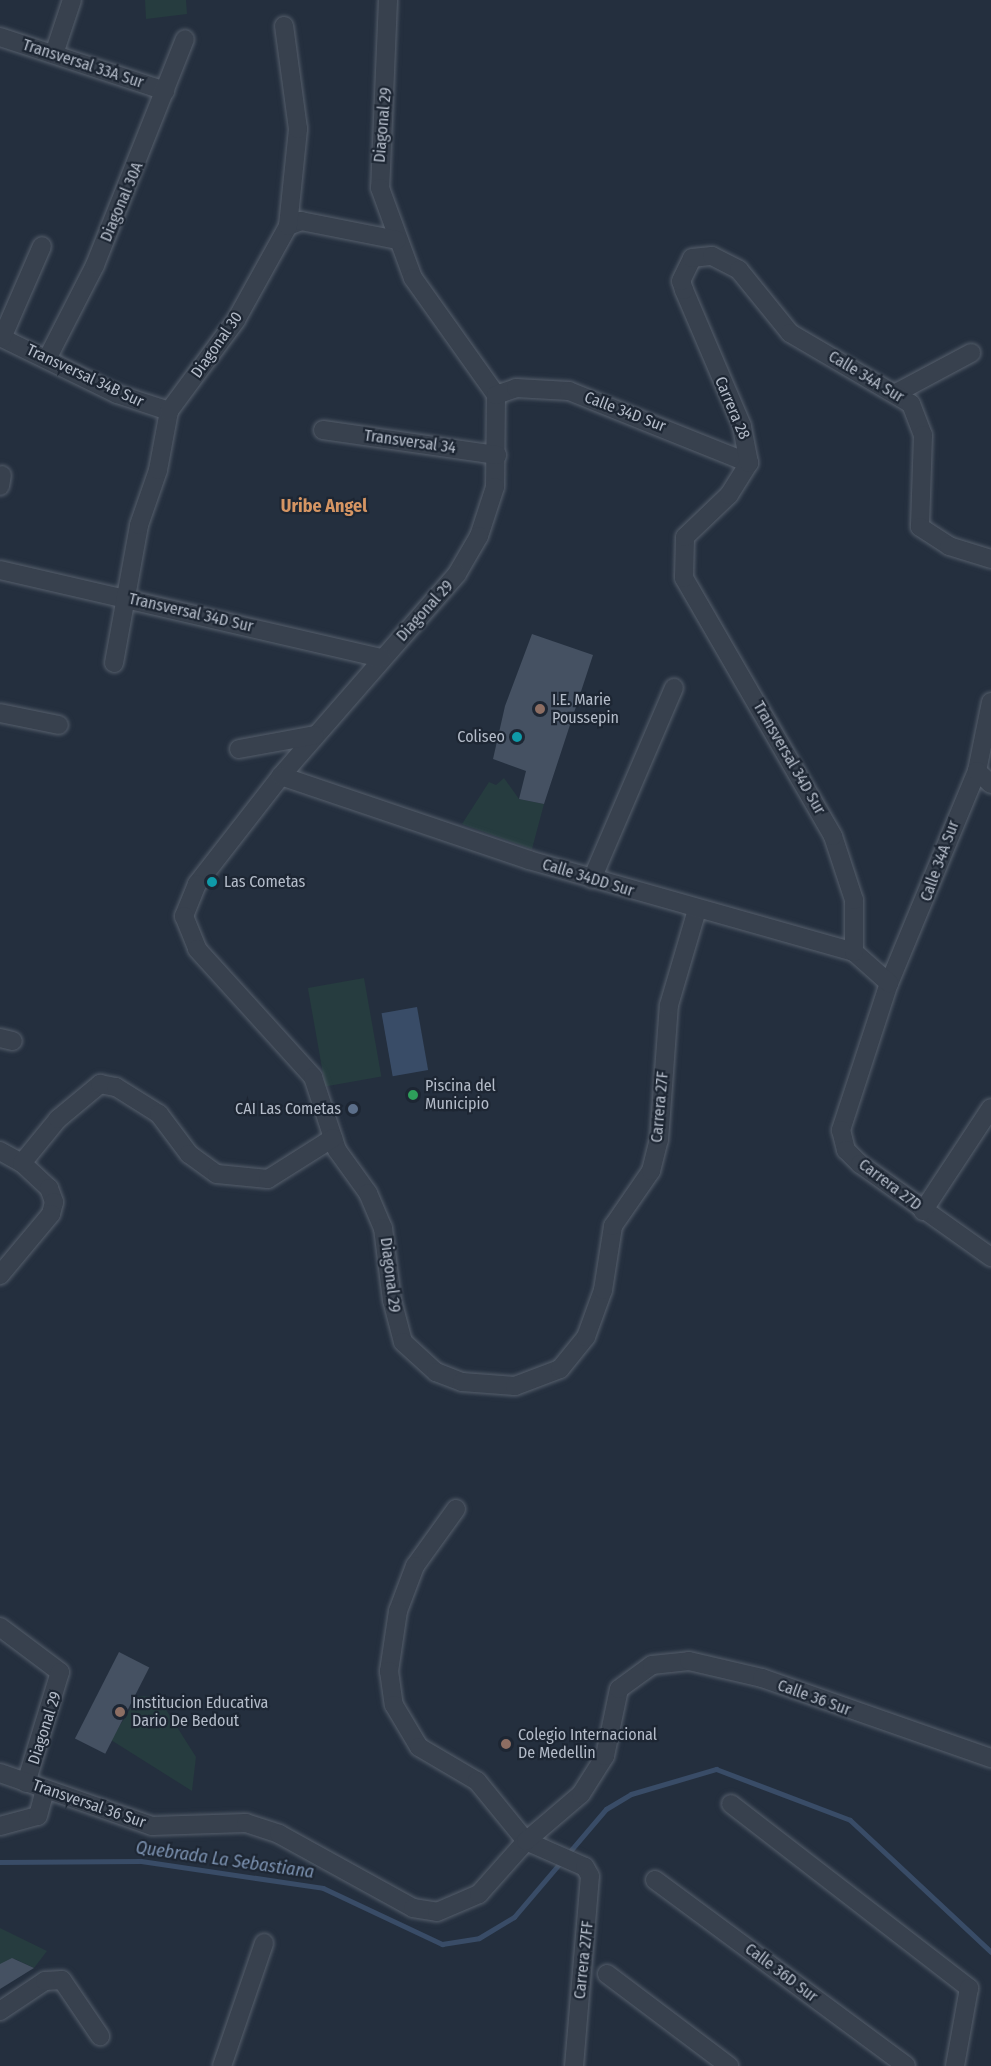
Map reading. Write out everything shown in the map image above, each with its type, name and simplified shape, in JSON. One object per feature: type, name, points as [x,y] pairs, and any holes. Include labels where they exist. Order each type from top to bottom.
[{"type":"street","points":[[54,54],[72,0]]},
{"type":"street","name":"Diagonal 29","points":[[388,0],[379,166],[396,240],[437,317],[496,395],[495,487],[479,537],[457,574],[281,776],[197,884],[184,916],[197,949],[313,1077],[333,1138],[377,1210],[396,1325],[415,1356],[462,1382],[489,1387],[540,1379],[572,1358]]},
{"type":"street","name":"Diagonal 30","points":[[114,663],[128,598],[139,525],[170,411],[236,320],[288,226],[298,129],[284,26]]},
{"type":"street","name":"Transversal 33A Sur","points":[[0,37],[165,91]]},
{"type":"street","name":"Diagonal 30A","points":[[47,358],[95,266],[185,39]]},
{"type":"street","points":[[288,226],[301,220],[396,240]]},
{"type":"street","name":"Transversal 34B Sur","points":[[42,246],[1,338],[47,358],[117,394],[170,411]]},
{"type":"street","name":"Calle 34A Sur","points":[[692,258],[712,256],[739,270],[790,333],[898,392],[911,404],[923,435],[920,527],[949,546],[991,559]]},
{"type":"street","name":"Carrera 28","points":[[684,578],[685,537],[729,495],[749,463],[742,426],[685,296],[681,281],[692,258]]},
{"type":"street","points":[[898,392],[971,353]]},
{"type":"street","name":"Calle 34D Sur","points":[[496,395],[516,388],[569,391],[749,463]]},
{"type":"street","name":"Transversal 34","points":[[323,430],[497,455]]},
{"type":"street","name":"Transversal 34D Sur","points":[[0,570],[382,658]]},
{"type":"street","name":"Transversal 34D Sur","points":[[684,578],[833,836],[854,900],[854,952]]},
{"type":"street","points":[[592,879],[674,688]]},
{"type":"street","name":"Calle 34A Sur","points":[[889,983],[977,771],[991,702]]},
{"type":"street","points":[[0,713],[59,725]]},
{"type":"street","points":[[239,749],[315,735]]},
{"type":"street","points":[[977,771],[991,784]]},
{"type":"street","name":"Calle 34DD Sur","points":[[281,776],[592,879],[854,952],[889,983]]},
{"type":"street","name":"Carrera 27F","points":[[572,1358],[596,1314],[613,1226],[651,1171],[659,1140],[669,1005],[697,910]]},
{"type":"street","name":"Carrera 27D","points":[[889,983],[841,1130],[846,1150],[860,1164],[991,1257]]},
{"type":"street","points":[[22,1163],[58,1119],[100,1084],[116,1087],[159,1114],[189,1154],[217,1173],[268,1179],[333,1138]]},
{"type":"street","points":[[923,1210],[991,1108]]},
{"type":"street","points":[[0,1151],[22,1163],[49,1188],[53,1208],[0,1275]]},
{"type":"street","points":[[456,1509],[416,1566],[398,1611],[389,1671],[394,1705],[419,1747],[477,1780],[532,1843]]},
{"type":"street","name":"Diagonal 29","points":[[0,1627],[60,1672],[27,1783]]},
{"type":"street","name":"Calle 36 Sur","points":[[532,1843],[596,1776],[619,1689],[634,1673],[661,1663],[689,1661],[762,1678],[991,1758]]},
{"type":"street","name":"Transversal 36 Sur","points":[[0,1773],[152,1826],[246,1823],[279,1834],[413,1908],[437,1912],[479,1894],[532,1843]]},
{"type":"street","points":[[0,1826],[38,1816],[45,1790]]},
{"type":"street","points":[[730,1804],[969,1988],[955,2066]]},
{"type":"street","name":"Carrera 27FF","points":[[532,1843],[585,1867],[592,1888],[573,2066]]},
{"type":"street","name":"Calle 36D Sur","points":[[655,1880],[906,2066]]},
{"type":"street","points":[[222,2066],[264,1943]]},
{"type":"street","points":[[607,1974],[729,2066]]},
{"type":"street","points":[[0,2011],[45,1981],[62,1980],[100,2036]]},
{"type":"green space","points":[[145,0],[186,0],[187,14],[146,19]]},
{"type":"green space","points":[[504,778],[519,799],[544,804],[532,849],[462,824],[489,782],[496,785]]},
{"type":"green space","points":[[364,978],[381,1076],[325,1086],[308,988]]},
{"type":"green space","points":[[138,1696],[158,1697],[196,1757],[192,1791],[111,1740]]},
{"type":"green space","points":[[0,1928],[47,1951],[34,1968],[15,1959],[0,1966]]},
{"type":"water","points":[[417,1007],[428,1070],[393,1076],[382,1013]]},
{"type":"building","name":"I.E. Marie Poussepin","points":[[532,634],[593,655],[544,804],[519,799],[526,771],[493,759],[505,706]]},
{"type":"building","points":[[119,1652],[149,1667],[105,1754],[75,1738]]},
{"type":"building","points":[[12,1958],[34,1968],[0,1989],[0,1964]]},
{"type":"waterway","name":"Quebrada La Sebastiana","points":[[0,1862],[141,1861],[323,1888],[442,1944],[479,1938],[514,1917],[606,1809],[631,1794],[716,1769],[850,1820],[991,1952]]},
{"type":"place","name":"I.E. Marie Poussepin","points":[[540,709]]},
{"type":"place","name":"Coliseo","points":[[517,737]]},
{"type":"place","name":"Las Cometas","points":[[212,882]]},
{"type":"place","name":"Piscina del Municipio","points":[[413,1095]]},
{"type":"place","name":"CAI Las Cometas","points":[[353,1109]]},
{"type":"place","name":"Institucion Educativa Dario De Bedout","points":[[120,1712]]},
{"type":"place","name":"Colegio Internacional De Medellin","points":[[506,1744]]},
{"type":"district","name":"Uribe Angel","points":[[324,506]]}]
